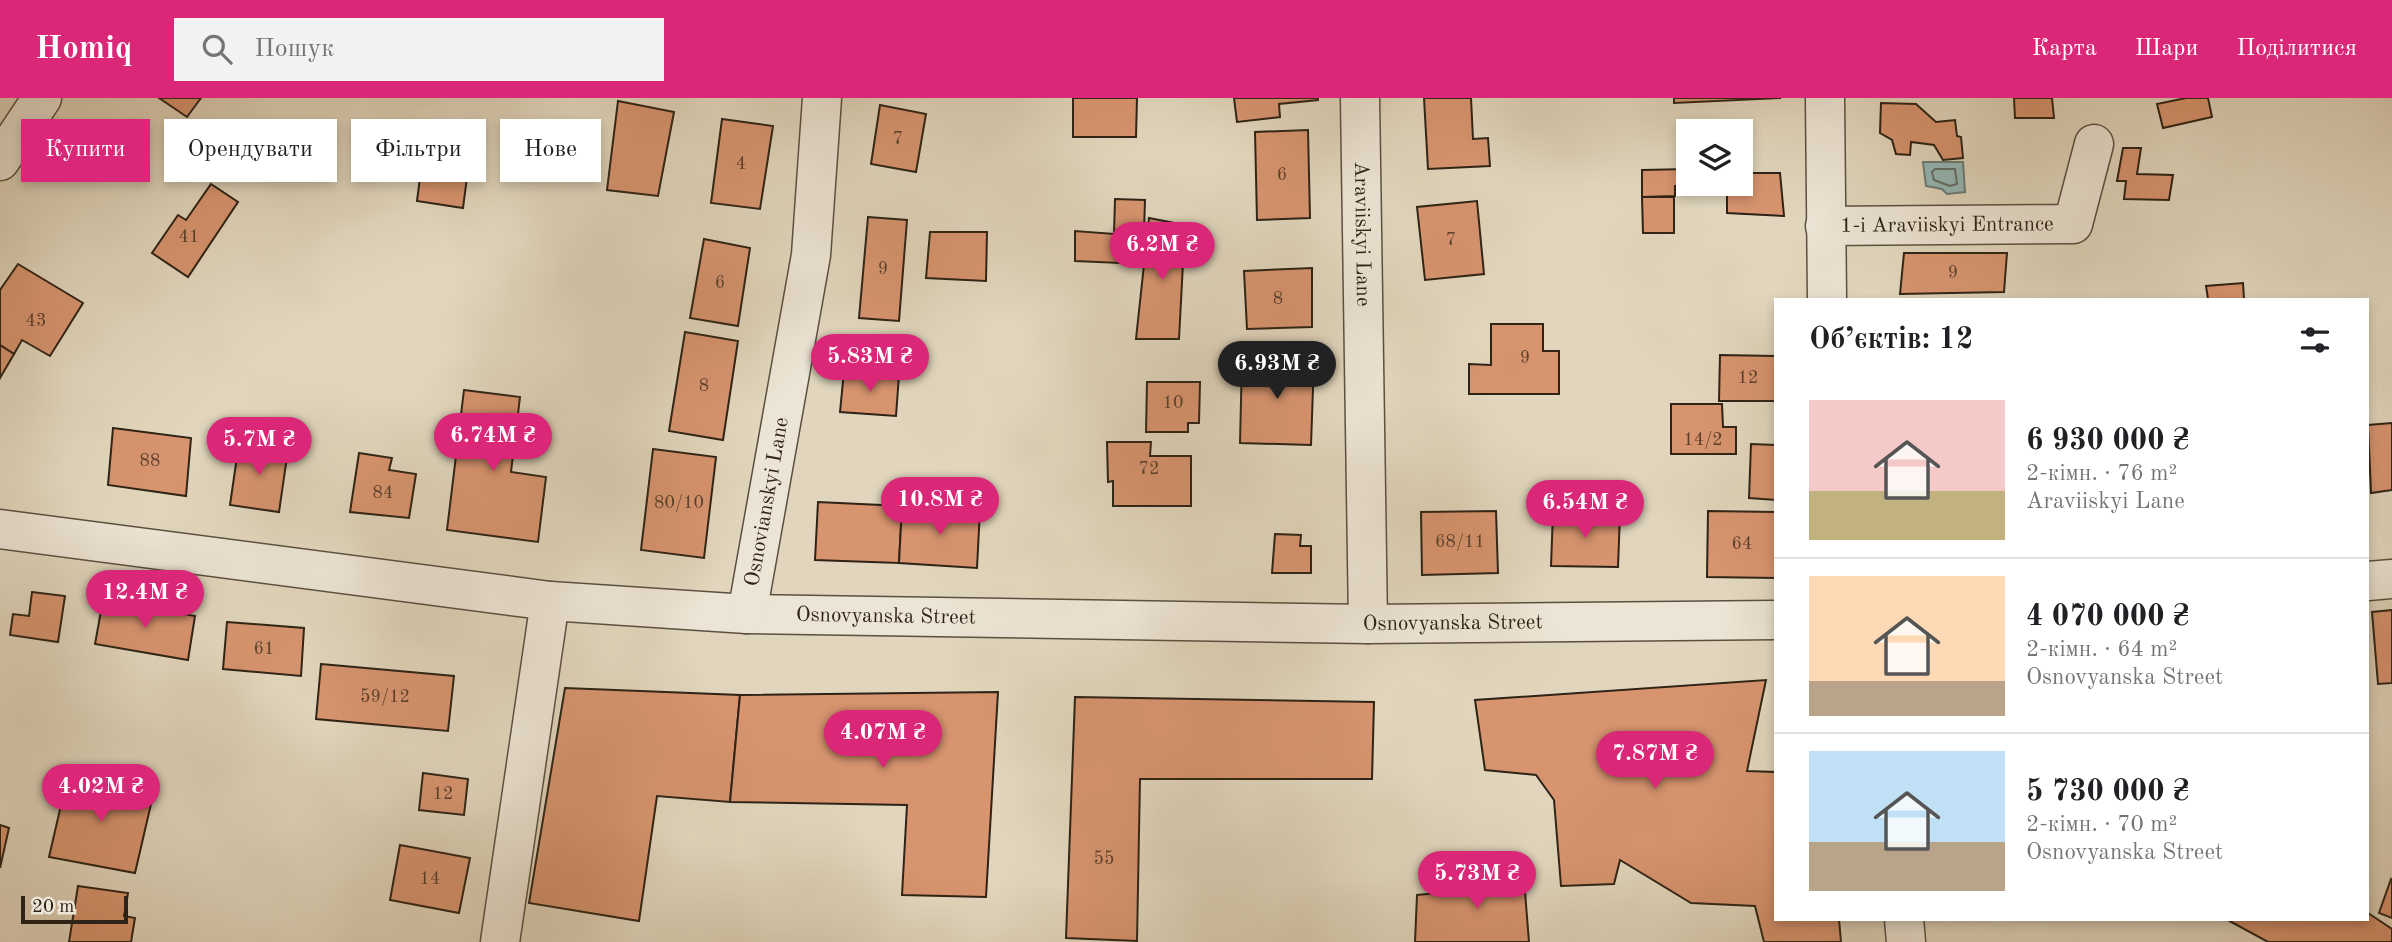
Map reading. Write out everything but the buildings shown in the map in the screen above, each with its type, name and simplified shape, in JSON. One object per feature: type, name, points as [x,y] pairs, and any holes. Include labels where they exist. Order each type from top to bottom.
[{"type":"street","points":[[0,161],[42,98]]},
{"type":"street","name":"Osnovianskyi Lane","points":[[747,614],[811,255],[822,98]]},
{"type":"street","name":"Araviiskyi Lane","points":[[1360,98],[1368,624]]},
{"type":"street","points":[[1825,98],[1827,298]]},
{"type":"street","name":"1-i Araviiskyi Entrance","points":[[1825,226],[2073,224],[2094,144]]},
{"type":"street","name":"Osnovyanska Street","points":[[0,529],[550,601],[747,614],[1368,624],[1774,620]]},
{"type":"street","points":[[2369,581],[2392,579]]},
{"type":"street","points":[[500,942],[550,601]]},
{"type":"street","points":[[1904,921],[1906,942]]},
{"type":"water","points":[[1923,162],[1963,162],[1965,192],[1947,194],[1942,189],[1926,186]]}]
